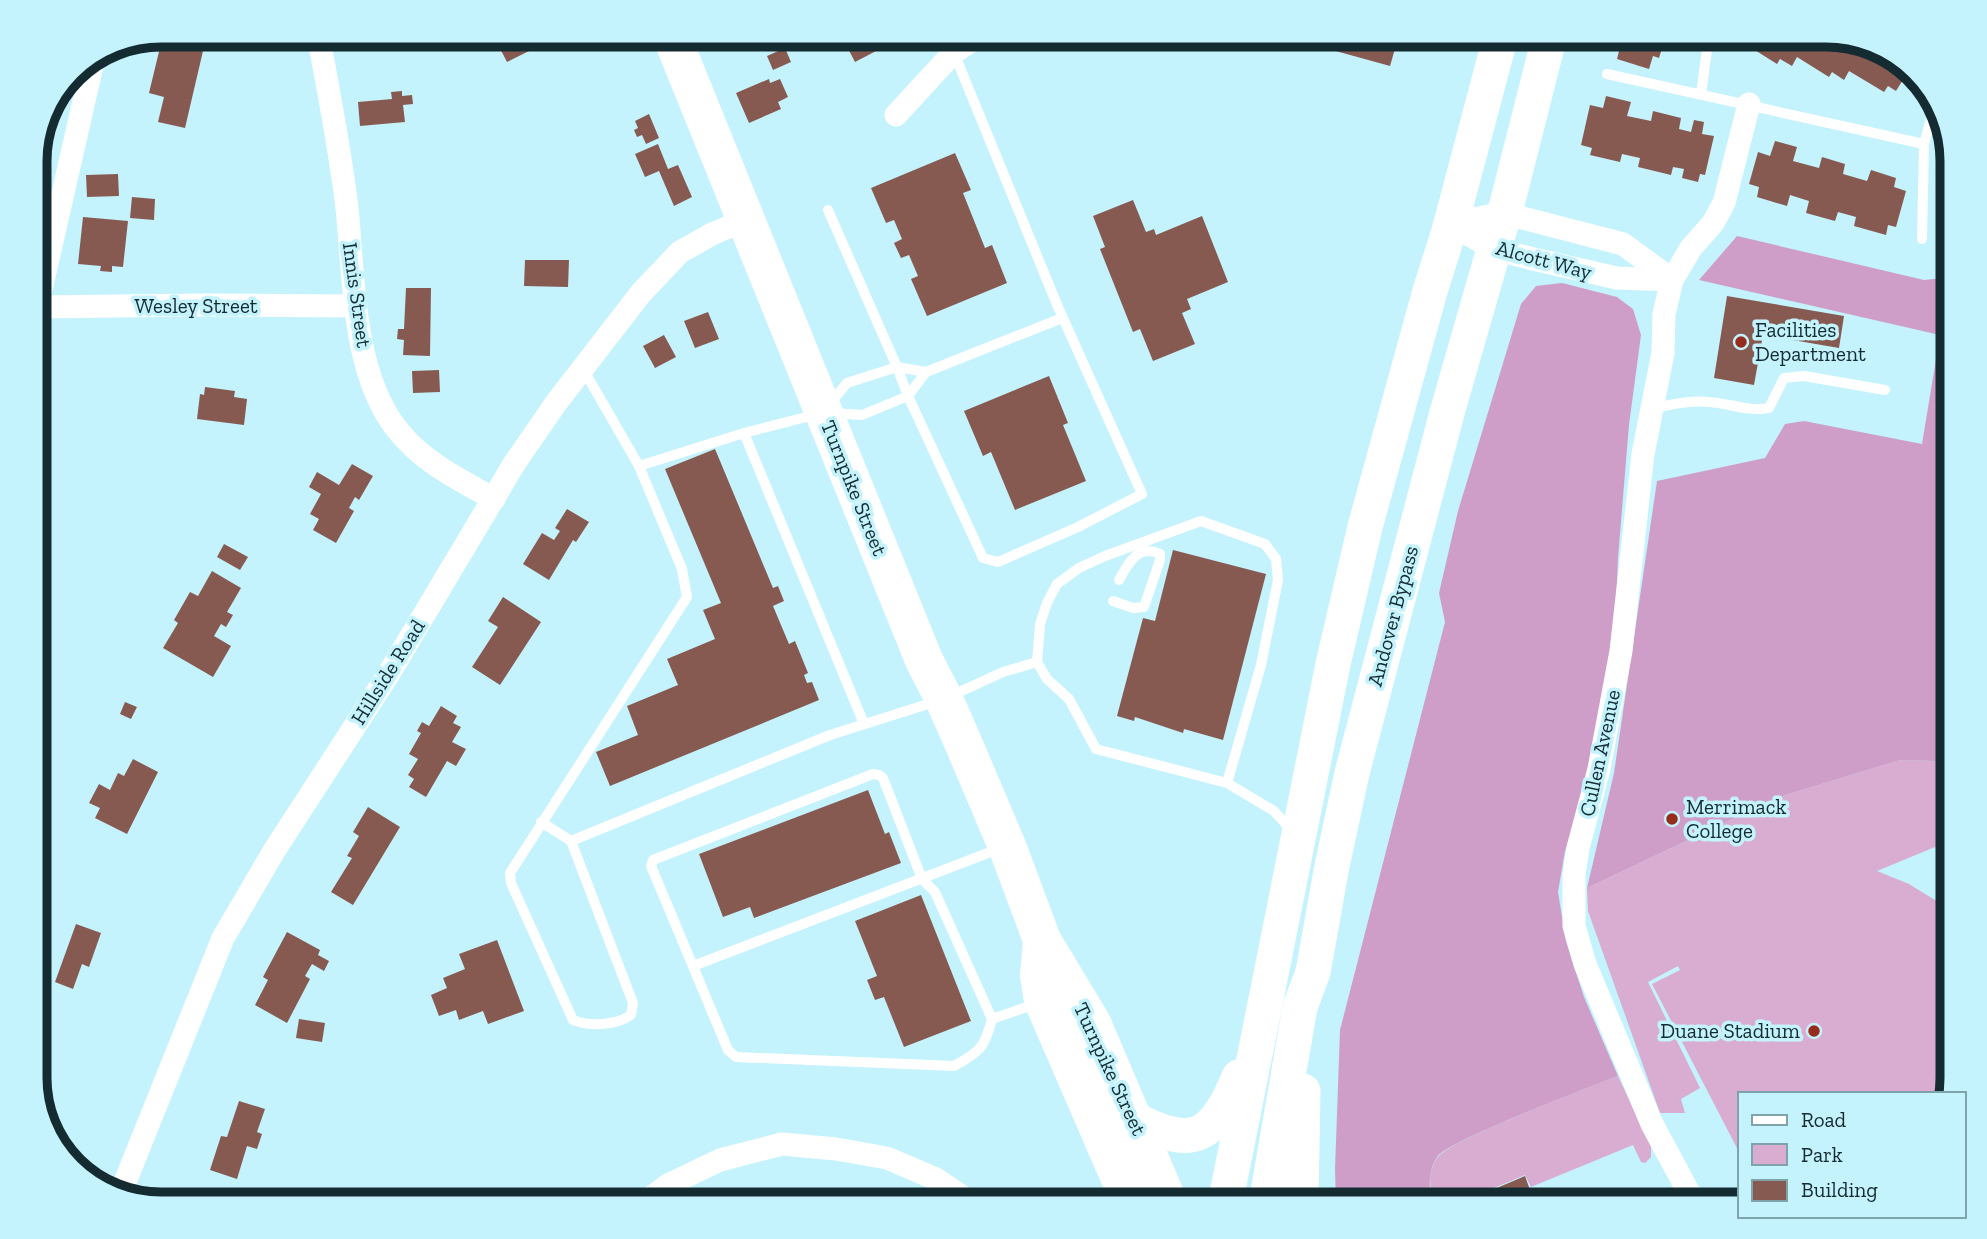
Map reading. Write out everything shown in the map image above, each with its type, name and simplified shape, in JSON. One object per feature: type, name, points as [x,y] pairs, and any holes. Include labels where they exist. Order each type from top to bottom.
[{"type":"highway","name":"Turnpike Street","points":[[676,47],[924,660],[944,698],[1007,846],[1042,940],[1092,1023],[1164,1192]]},
{"type":"highway","name":"Turnpike Street","points":[[1042,940],[1039,975],[1044,1001],[1126,1192]]},
{"type":"main road","points":[[1227,1192],[1333,664],[1365,527],[1498,47]]},
{"type":"main road","name":"Andover Bypass","points":[[1268,1192],[1300,1007],[1312,972],[1358,749],[1547,47]]},
{"type":"main road","points":[[1301,1192],[1302,1110],[1313,1012],[1312,972]]},
{"type":"main road","points":[[1134,1119],[1173,1136],[1194,1135],[1211,1125],[1226,1107],[1261,1022]]},
{"type":"street","name":"Innis Street","points":[[320,47],[346,206],[359,331],[369,374],[394,426],[412,446],[439,468],[494,499]]},
{"type":"street","points":[[896,115],[962,47]]},
{"type":"street","points":[[47,260],[90,73]]},
{"type":"street","points":[[1672,280],[1691,248],[1713,223],[1724,203],[1749,104]]},
{"type":"street","name":"Alcott Way","points":[[1450,224],[1503,213],[1623,244],[1672,280]]},
{"type":"street","name":"Hillside Road","points":[[124,1185],[223,938],[267,861],[388,675],[521,454],[582,367],[640,293],[680,252],[712,234],[746,220]]},
{"type":"street","name":"Alcott Way","points":[[1450,224],[1494,249],[1617,278],[1672,280]]},
{"type":"street","name":"Cullen Avenue","points":[[1672,280],[1664,314],[1663,353],[1643,454],[1621,651],[1599,769],[1578,848],[1573,901],[1578,940],[1602,1009],[1652,1125],[1688,1192]]},
{"type":"street","name":"Wesley Street","points":[[47,307],[356,306]]},
{"type":"street","points":[[659,1192],[720,1160],[782,1144],[887,1157],[936,1179],[955,1192]]},
{"type":"lane","points":[[1701,94],[1707,47]]},
{"type":"lane","points":[[828,209],[908,396],[983,558],[998,562],[1078,527],[1142,494],[1062,318],[954,52]]},
{"type":"lane","points":[[1606,74],[1924,144]]},
{"type":"lane","points":[[1922,239],[1924,144],[1931,119]]},
{"type":"lane","points":[[823,412],[847,383],[897,367],[926,372],[1062,318]]},
{"type":"lane","points":[[541,822],[571,841],[633,1003],[631,1015],[622,1022],[583,1024],[573,1020],[511,883],[510,873],[541,822],[687,597],[682,569],[639,466],[582,367]]},
{"type":"lane","points":[[639,466],[823,412],[862,415],[908,396],[926,372]]},
{"type":"lane","points":[[1653,409],[1677,403],[1708,402],[1758,410],[1769,408],[1784,378],[1804,376],[1885,390]]},
{"type":"lane","points":[[744,433],[864,724]]},
{"type":"lane","points":[[1227,783],[1261,665],[1278,580],[1276,559],[1265,544],[1200,521],[1105,556],[1079,568],[1057,584],[1040,624],[1037,662],[1047,679],[1069,699],[1096,749],[1227,783],[1275,811],[1299,838]]},
{"type":"lane","points":[[1113,601],[1133,608],[1144,607],[1160,554],[1151,550],[1139,552],[1119,580]]},
{"type":"lane","points":[[571,841],[830,735],[944,698],[1003,672],[1037,662]]},
{"type":"lane","points":[[873,774],[883,778],[922,879],[935,892],[992,1019],[986,1042],[971,1057],[954,1066],[736,1057],[728,1050],[652,866],[653,860],[873,774]]},
{"type":"lane","points":[[693,966],[1007,846]]},
{"type":"lane","points":[[992,1019],[1044,1001]]},
{"type":"green space","points":[[1900,760],[1935,761],[1940,767],[1940,856],[1935,847],[1877,871],[1909,884],[1935,900],[1940,898],[1939,1092],[1738,1092],[1738,1150],[1652,984],[1680,970],[1678,966],[1648,982],[1700,1088],[1681,1099],[1685,1113],[1660,1113],[1588,911],[1587,888],[1779,797]]},
{"type":"green space","points":[[1618,1076],[1651,1147],[1651,1157],[1645,1163],[1641,1162],[1633,1145],[1531,1187],[1525,1175],[1484,1192],[1431,1192],[1432,1169],[1437,1158],[1446,1150],[1521,1115]]},
{"type":"shaded area","points":[[1737,236],[1924,280],[1940,278],[1940,335],[1699,280]]},
{"type":"shaded area","points":[[1562,283],[1617,297],[1633,309],[1641,335],[1629,425],[1615,632],[1587,783],[1565,851],[1558,892],[1566,941],[1584,997],[1618,1076],[1446,1149],[1437,1157],[1432,1169],[1430,1192],[1336,1192],[1340,1030],[1445,622],[1439,593],[1458,511],[1521,304],[1536,286]]},
{"type":"shaded area","points":[[1940,335],[1940,767],[1935,761],[1900,760],[1779,797],[1587,888],[1614,773],[1657,481],[1765,458],[1785,424],[1804,421],[1922,444]]},
{"type":"building","points":[[160,47],[185,47],[203,51],[185,128],[158,122],[164,97],[149,93]]},
{"type":"building","points":[[499,47],[530,47],[531,50],[507,62]]},
{"type":"building","points":[[847,47],[877,47],[878,50],[855,62]]},
{"type":"building","points":[[1333,47],[1396,47],[1390,66],[1332,50]]},
{"type":"building","points":[[1614,47],[1662,47],[1659,58],[1653,56],[1649,69],[1617,59],[1619,51],[1613,50]]},
{"type":"building","points":[[1750,47],[1825,47],[1855,51],[1883,63],[1904,79],[1896,91],[1888,86],[1884,92],[1849,71],[1844,80],[1832,72],[1829,77],[1797,57],[1792,66],[1780,59],[1777,64]]},
{"type":"building","points":[[785,48],[791,62],[773,70],[767,56]]},
{"type":"building","points":[[769,79],[770,83],[780,79],[788,97],[778,102],[781,109],[749,123],[736,93]]},
{"type":"building","points":[[402,91],[402,96],[412,95],[413,104],[403,105],[405,122],[360,126],[358,102],[392,99],[391,92]]},
{"type":"building","points":[[1606,96],[1631,102],[1627,116],[1651,121],[1653,111],[1681,118],[1679,129],[1691,132],[1694,120],[1704,122],[1702,134],[1714,136],[1705,175],[1700,174],[1698,182],[1682,178],[1684,169],[1673,167],[1671,175],[1638,167],[1640,158],[1622,154],[1620,162],[1590,155],[1592,148],[1581,145],[1590,105],[1603,108]]},
{"type":"building","points":[[649,114],[659,138],[646,144],[642,135],[637,137],[634,130],[638,128],[635,121]]},
{"type":"building","points":[[1775,141],[1797,147],[1793,161],[1819,168],[1822,157],[1845,164],[1843,174],[1867,181],[1871,170],[1896,178],[1894,187],[1906,191],[1896,227],[1888,225],[1886,235],[1854,226],[1856,217],[1838,212],[1835,221],[1806,213],[1809,201],[1790,195],[1787,206],[1757,197],[1759,187],[1749,184],[1758,152],[1770,156]]},
{"type":"building","points":[[658,144],[668,169],[678,165],[692,197],[674,206],[659,171],[645,177],[635,154]]},
{"type":"building","points":[[955,153],[971,190],[963,193],[985,248],[992,245],[1007,283],[927,316],[911,279],[918,276],[909,255],[901,258],[894,243],[902,239],[894,220],[886,223],[871,188]]},
{"type":"building","points":[[118,174],[119,196],[87,197],[86,175]]},
{"type":"building","points":[[132,197],[155,199],[154,220],[130,218]]},
{"type":"building","points":[[1133,200],[1146,232],[1154,229],[1156,235],[1202,216],[1228,282],[1187,299],[1191,309],[1182,313],[1195,344],[1153,361],[1140,329],[1133,332],[1100,249],[1105,247],[1093,216]]},
{"type":"building","points":[[83,217],[128,221],[123,267],[112,266],[112,272],[100,271],[101,266],[78,264]]},
{"type":"building","points":[[525,260],[569,260],[568,287],[524,286]]},
{"type":"building","points":[[406,288],[431,288],[430,356],[403,355],[404,340],[397,339],[398,329],[404,329]]},
{"type":"building","name":"Facilities Department","points":[[1727,296],[1844,316],[1839,348],[1763,335],[1754,385],[1714,378]]},
{"type":"building","points":[[708,312],[719,339],[695,348],[684,321]]},
{"type":"building","points":[[664,335],[676,357],[655,368],[643,346]]},
{"type":"building","points":[[439,370],[440,392],[413,393],[412,371]]},
{"type":"building","points":[[1049,376],[1068,423],[1063,425],[1086,481],[1015,510],[991,452],[983,456],[964,411]]},
{"type":"building","points":[[205,387],[235,391],[234,397],[247,399],[244,425],[197,419],[200,394],[204,395]]},
{"type":"building","points":[[715,449],[773,588],[778,586],[784,601],[773,606],[789,644],[795,641],[808,673],[804,675],[807,683],[812,682],[819,700],[610,786],[596,752],[638,735],[627,706],[678,685],[667,659],[715,639],[703,610],[721,603],[665,469]]},
{"type":"building","points":[[352,464],[373,476],[359,500],[355,497],[349,508],[354,511],[336,543],[313,530],[319,519],[310,514],[321,494],[309,487],[317,472],[339,485]]},
{"type":"building","points":[[567,509],[589,522],[576,542],[573,540],[549,580],[523,564],[542,533],[554,540],[560,531],[555,528]]},
{"type":"building","points":[[224,544],[248,557],[240,570],[217,557]]},
{"type":"building","points":[[1173,550],[1266,574],[1223,740],[1184,729],[1183,733],[1135,717],[1134,721],[1117,716],[1143,618],[1155,621]]},
{"type":"building","points":[[212,571],[241,588],[227,612],[233,615],[226,627],[221,624],[214,636],[231,646],[213,677],[163,648],[178,623],[174,620],[190,592],[198,596]]},
{"type":"building","points":[[503,597],[541,622],[500,685],[472,667],[498,627],[488,621]]},
{"type":"building","points":[[125,702],[137,707],[131,719],[120,714]]},
{"type":"building","points":[[441,706],[457,716],[453,723],[461,727],[452,742],[466,749],[456,766],[447,761],[426,797],[409,787],[414,779],[408,775],[418,759],[409,754],[421,733],[417,731],[422,722],[429,726]]},
{"type":"building","points":[[133,759],[158,772],[127,834],[95,818],[100,808],[89,803],[99,784],[110,790],[118,773],[124,776]]},
{"type":"building","points":[[868,790],[885,834],[889,832],[901,863],[754,918],[750,907],[723,917],[699,854]]},
{"type":"building","points":[[368,807],[400,827],[353,905],[331,892],[352,858],[347,856],[359,836],[353,832]]},
{"type":"building","points":[[921,895],[971,1021],[904,1047],[884,997],[875,1000],[867,980],[877,976],[855,921]]},
{"type":"building","points":[[76,924],[101,933],[89,967],[82,964],[73,989],[55,982]]},
{"type":"building","points":[[287,932],[320,950],[318,955],[329,961],[324,971],[312,964],[305,976],[310,979],[287,1023],[255,1005],[268,980],[263,977]]},
{"type":"building","points":[[497,940],[524,1011],[488,1024],[483,1011],[459,1020],[456,1010],[439,1016],[431,995],[447,988],[443,978],[465,969],[459,954]]},
{"type":"building","points":[[299,1019],[325,1023],[322,1042],[296,1038]]},
{"type":"building","points":[[239,1101],[265,1109],[257,1132],[262,1134],[257,1149],[247,1146],[237,1179],[210,1170],[221,1136],[227,1137]]},
{"type":"building","points":[[1525,1176],[1531,1192],[1487,1192]]},
{"type":"place","name":"Facilities Department","points":[[1741,342]]},
{"type":"place","name":"Merrimack College","points":[[1672,819]]},
{"type":"place","name":"Duane Stadium","points":[[1814,1031]]}]
